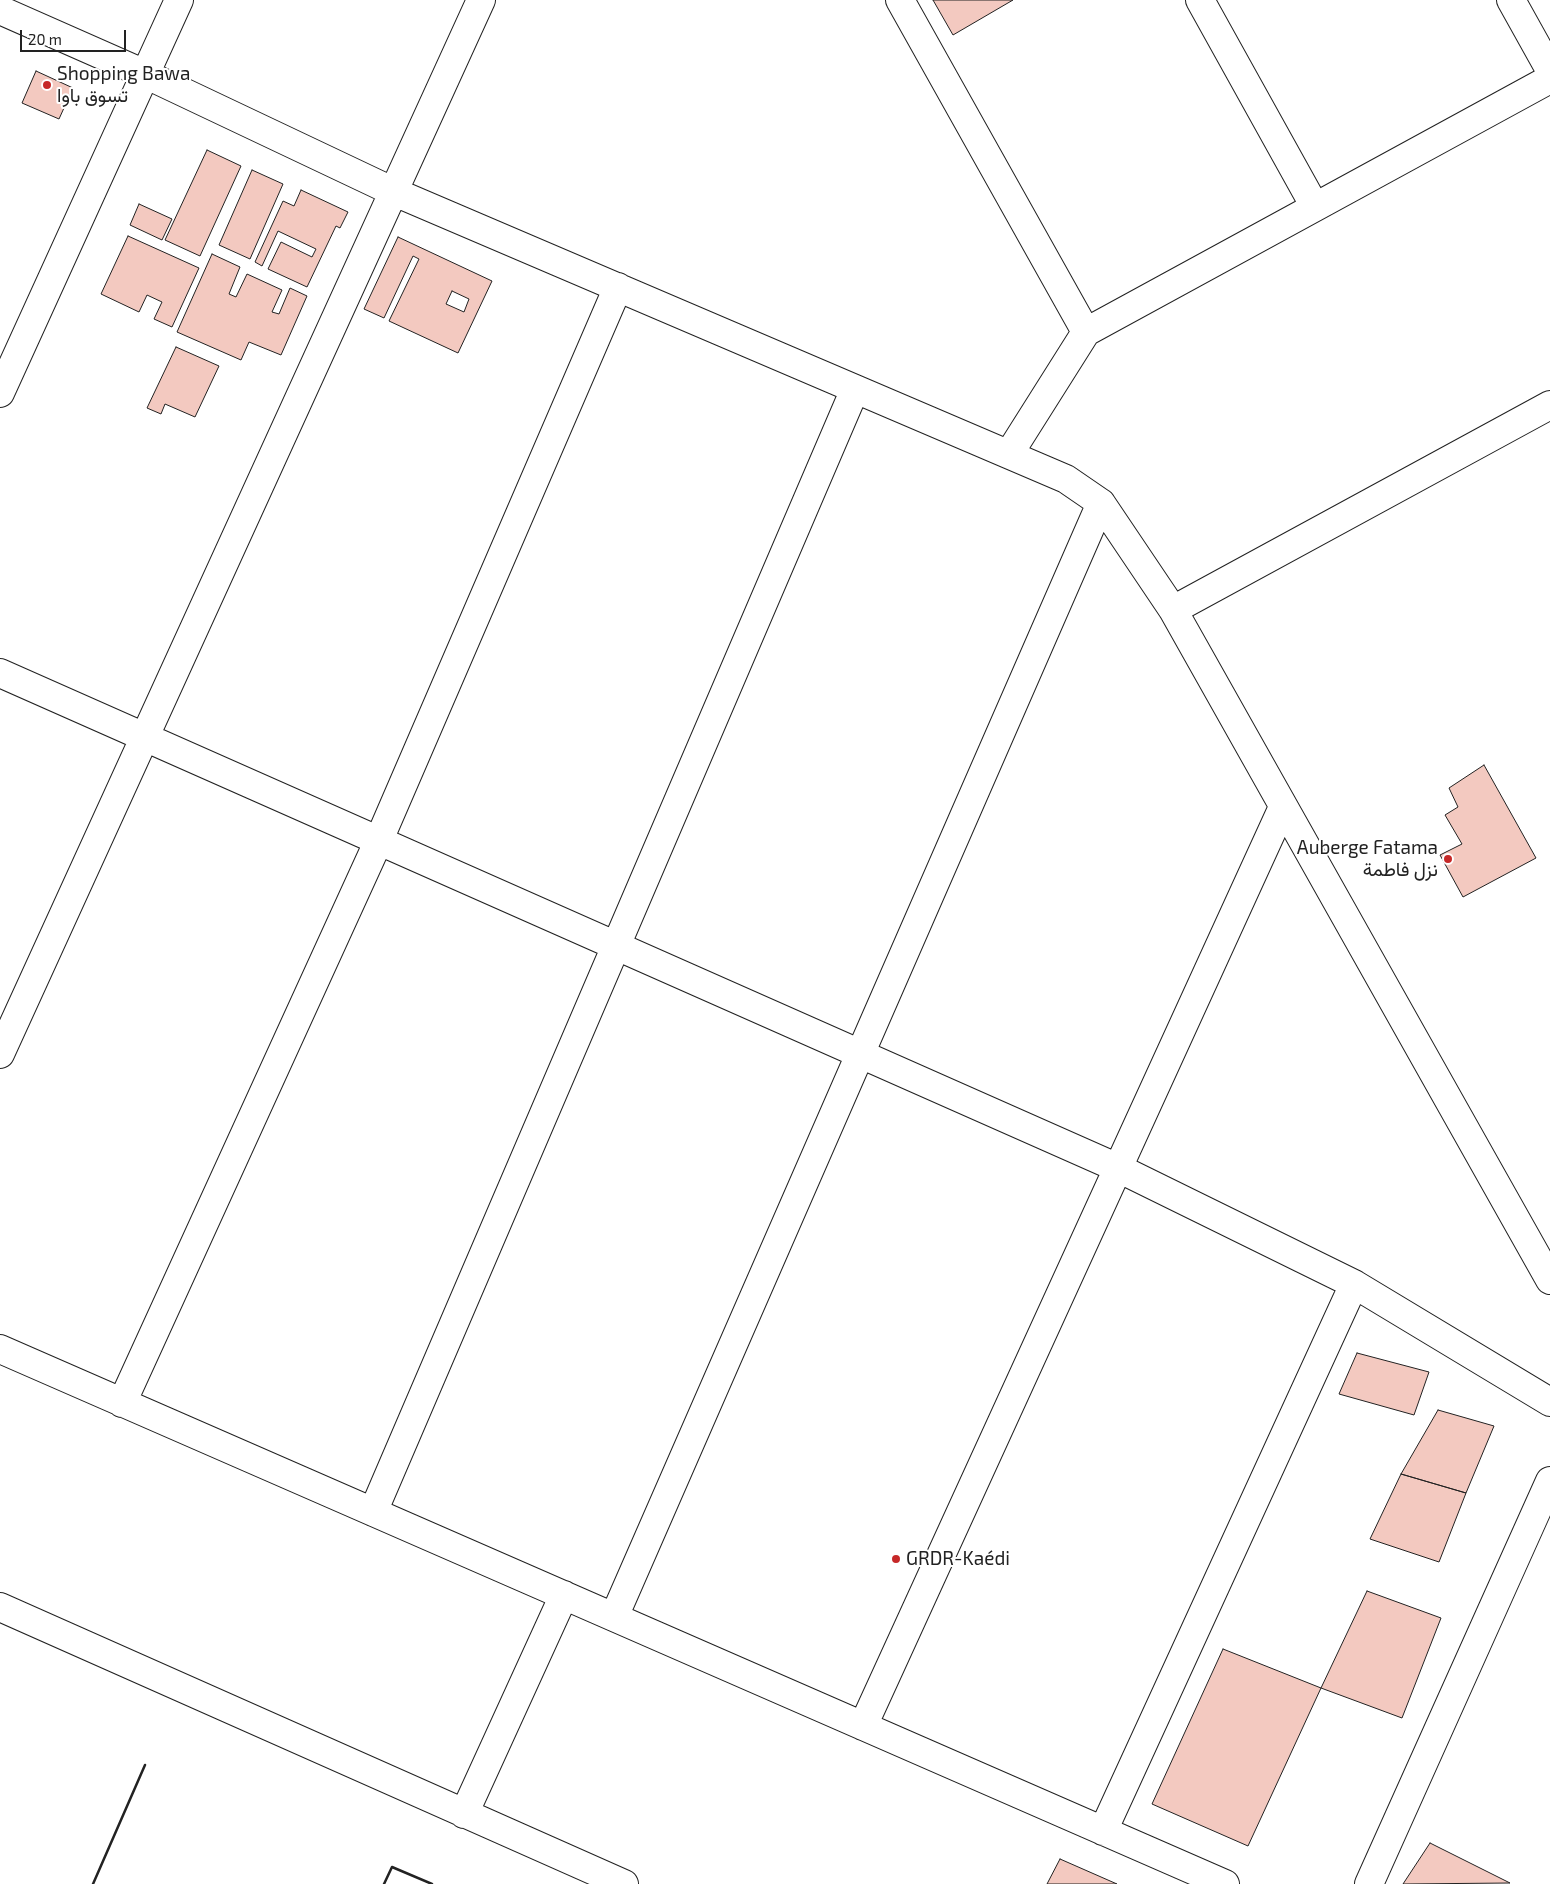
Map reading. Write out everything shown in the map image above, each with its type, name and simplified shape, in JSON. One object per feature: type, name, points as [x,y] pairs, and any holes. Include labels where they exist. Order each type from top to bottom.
[{"type":"street","points":[[0,394],[179,0]]},
{"type":"street","points":[[0,1054],[480,0]]},
{"type":"street","points":[[900,0],[1086,332]]},
{"type":"street","points":[[1200,0],[1315,207]]},
{"type":"street","points":[[1511,0],[1550,70]]},
{"type":"street","points":[[0,10],[145,74],[392,191],[1066,479],[1101,503],[1173,610],[1550,1280]]},
{"type":"street","points":[[1009,454],[1086,332],[1550,79]]},
{"type":"street","points":[[122,1403],[379,840],[618,287]]},
{"type":"street","points":[[372,1512],[856,389]]},
{"type":"street","points":[[1173,610],[1550,405]]},
{"type":"street","points":[[614,1617],[1101,503]]},
{"type":"street","points":[[0,673],[1118,1168],[1354,1284],[1550,1402]]},
{"type":"street","points":[[862,1726],[1283,807]]},
{"type":"street","points":[[1103,1831],[1354,1284]]},
{"type":"street","points":[[0,1349],[1103,1831],[1212,1882]]},
{"type":"street","points":[[1369,1884],[1550,1481]]},
{"type":"street","points":[[464,1814],[564,1596]]},
{"type":"street","points":[[0,1607],[624,1884]]},
{"type":"building","points":[[933,0],[1013,0],[953,35]]},
{"type":"building","points":[[36,71],[73,88],[59,119],[22,103]]},
{"type":"building","points":[[207,150],[241,166],[200,256],[165,240]]},
{"type":"building","points":[[252,170],[283,184],[250,259],[219,245]]},
{"type":"building","points":[[301,190],[348,212],[340,228],[336,226],[307,287],[268,269],[281,242],[312,257],[316,249],[278,231],[262,266],[255,262],[283,201],[294,206]]},
{"type":"building","points":[[139,204],[172,219],[162,240],[130,225]]},
{"type":"building","points":[[128,236],[199,268],[172,327],[154,319],[162,302],[147,295],[139,312],[101,294]]},
{"type":"building","points":[[398,237],[492,281],[458,353],[389,321],[419,259],[413,256],[384,318],[364,309]],"holes":[[[452,291],[469,299],[464,312],[446,304]]]},
{"type":"building","points":[[212,254],[240,267],[229,294],[236,297],[247,274],[282,290],[272,312],[279,314],[290,288],[307,296],[281,355],[249,342],[241,360],[177,332]]},
{"type":"building","points":[[176,347],[219,366],[195,417],[165,404],[161,414],[147,408]]},
{"type":"building","points":[[1484,765],[1536,858],[1463,897],[1440,855],[1462,844],[1445,815],[1458,807],[1449,788]]},
{"type":"building","points":[[1357,1353],[1429,1372],[1414,1415],[1339,1394]]},
{"type":"building","points":[[1438,1410],[1494,1426],[1466,1493],[1401,1474]]},
{"type":"building","points":[[1401,1474],[1466,1493],[1439,1562],[1370,1539]]},
{"type":"building","points":[[1367,1591],[1441,1618],[1402,1718],[1321,1688]]},
{"type":"building","points":[[1223,1649],[1321,1688],[1248,1846],[1152,1804]]},
{"type":"building","points":[[1430,1843],[1510,1883],[1403,1884]]},
{"type":"building","points":[[1060,1859],[1117,1884],[1047,1884]]},
{"type":"wall","points":[[93,1884],[145,1765]]},
{"type":"wall","points":[[384,1884],[392,1867],[432,1884]]},
{"type":"place","name":"Shopping Bawa تسوق باوا","points":[[47,85]]},
{"type":"place","name":"Auberge Fatama نزل فاطمة","points":[[1448,859]]},
{"type":"place","name":"GRDR-Kaédi","points":[[896,1559]]}]
